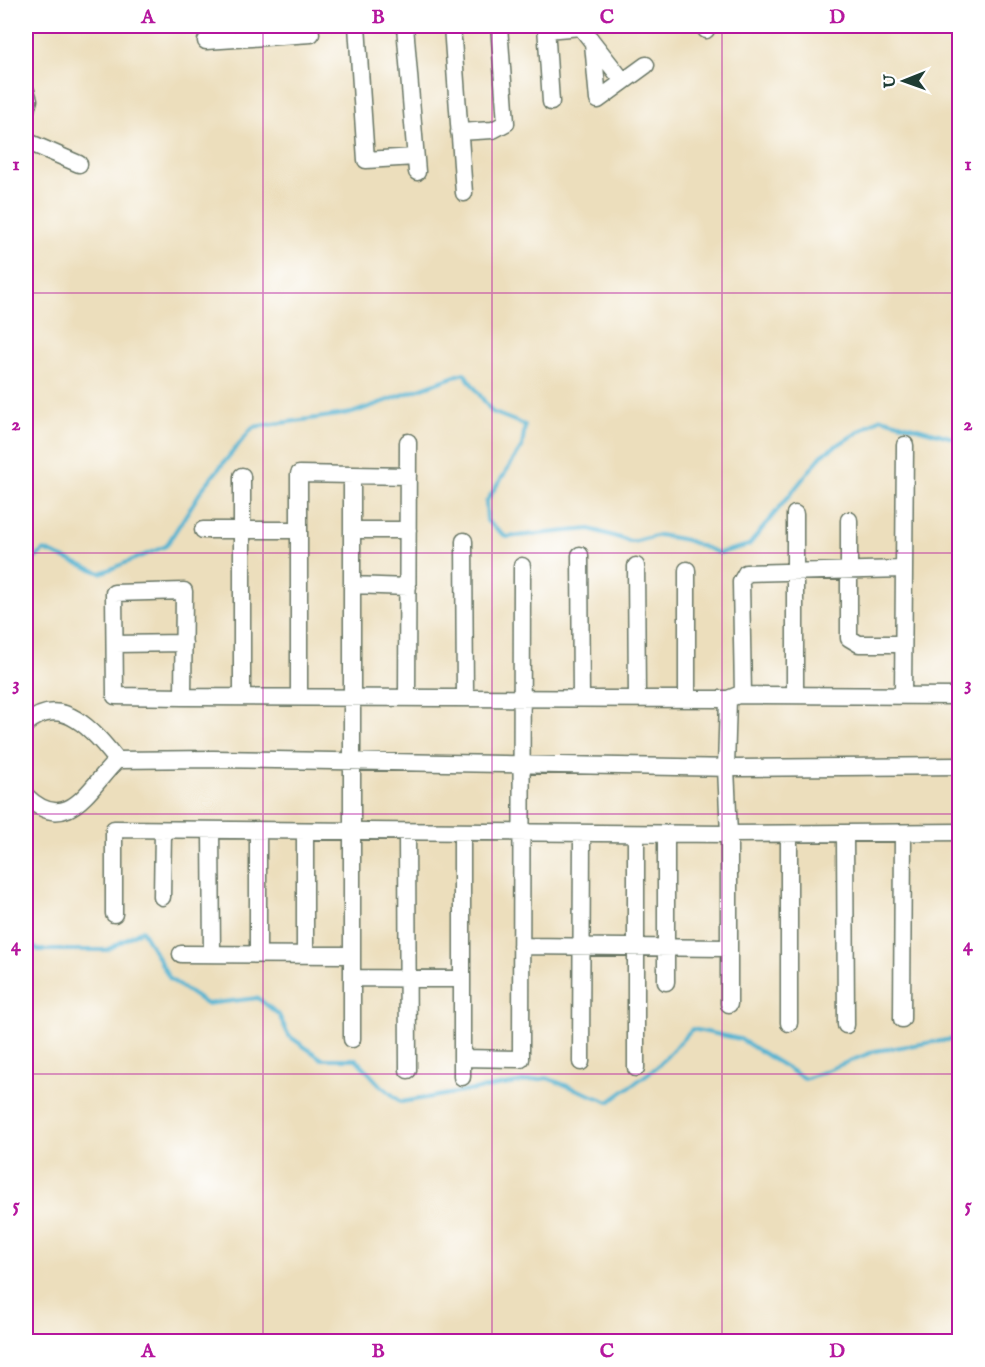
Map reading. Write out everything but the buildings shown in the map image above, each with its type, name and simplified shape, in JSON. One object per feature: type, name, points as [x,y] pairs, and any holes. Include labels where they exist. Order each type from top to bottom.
[{"type":"street","points":[[206,41],[247,32],[311,33],[310,26]]},
{"type":"street","points":[[357,26],[366,160],[416,164],[405,26]]},
{"type":"street","points":[[452,26],[464,193]]},
{"type":"street","points":[[459,132],[493,130],[506,123],[499,26]]},
{"type":"street","points":[[551,102],[546,28],[580,26],[623,81]]},
{"type":"street","points":[[593,43],[598,100],[646,65]]},
{"type":"street","points":[[26,91],[29,100],[26,110]]},
{"type":"street","points":[[26,141],[79,164]]},
{"type":"street","points":[[407,698],[408,442]]},
{"type":"street","points":[[903,695],[905,445]]},
{"type":"street","points":[[299,697],[299,474],[408,476]]},
{"type":"street","points":[[242,476],[242,697]]},
{"type":"street","points":[[352,476],[352,1039]]},
{"type":"street","points":[[795,514],[795,695]]},
{"type":"street","points":[[849,520],[848,570],[851,640],[859,644],[903,644]]},
{"type":"street","points":[[203,530],[299,530]]},
{"type":"street","points":[[352,530],[408,530]]},
{"type":"street","points":[[464,541],[465,698]]},
{"type":"street","points":[[580,555],[581,699]]},
{"type":"street","points":[[462,1058],[521,1059],[522,566]]},
{"type":"street","points":[[636,566],[637,699]]},
{"type":"street","points":[[729,1004],[729,834],[726,768],[735,697],[743,576],[751,571],[904,569]]},
{"type":"street","points":[[687,570],[687,699]]},
{"type":"street","points":[[352,585],[408,586]]},
{"type":"street","points":[[183,697],[184,591],[114,593],[115,696],[183,697],[299,697],[353,698],[522,698],[581,699],[687,699],[795,695],[960,696]]},
{"type":"street","points":[[115,644],[184,643]]},
{"type":"street","points":[[26,724],[44,715],[65,713],[84,723],[117,760],[353,761],[726,768],[960,766]]},
{"type":"street","points":[[26,796],[38,807],[48,811],[60,811],[77,805],[89,795],[117,760]]},
{"type":"street","points":[[114,914],[114,829],[636,834],[960,832]]},
{"type":"street","points":[[162,897],[163,830]]},
{"type":"street","points":[[212,830],[212,954]]},
{"type":"street","points":[[258,830],[258,954]]},
{"type":"street","points":[[305,831],[305,954]]},
{"type":"street","points":[[407,832],[408,1070]]},
{"type":"street","points":[[462,832],[462,1077]]},
{"type":"street","points":[[581,1062],[582,833]]},
{"type":"street","points":[[902,1019],[903,833]]},
{"type":"street","points":[[636,834],[636,1068]]},
{"type":"street","points":[[666,834],[666,982]]},
{"type":"street","points":[[789,834],[789,1023]]},
{"type":"street","points":[[845,834],[846,1025]]},
{"type":"street","points":[[521,946],[729,948]]},
{"type":"street","points":[[181,954],[352,955]]},
{"type":"street","points":[[352,978],[462,979]]},
{"type":"waterway","points":[[26,566],[44,550],[101,573],[166,546],[203,488],[253,427],[352,413],[464,373],[492,412],[525,425],[522,447],[486,502],[487,521],[506,537],[590,529],[633,542],[659,535],[686,540],[719,553],[749,545],[823,454],[881,418],[960,440]]},
{"type":"waterway","points":[[26,941],[38,950],[107,950],[142,930],[170,979],[206,1004],[258,998],[279,1015],[289,1036],[322,1059],[356,1059],[378,1083],[401,1102],[547,1078],[609,1102],[657,1067],[692,1029],[740,1039],[805,1079],[875,1051],[960,1038]]}]
